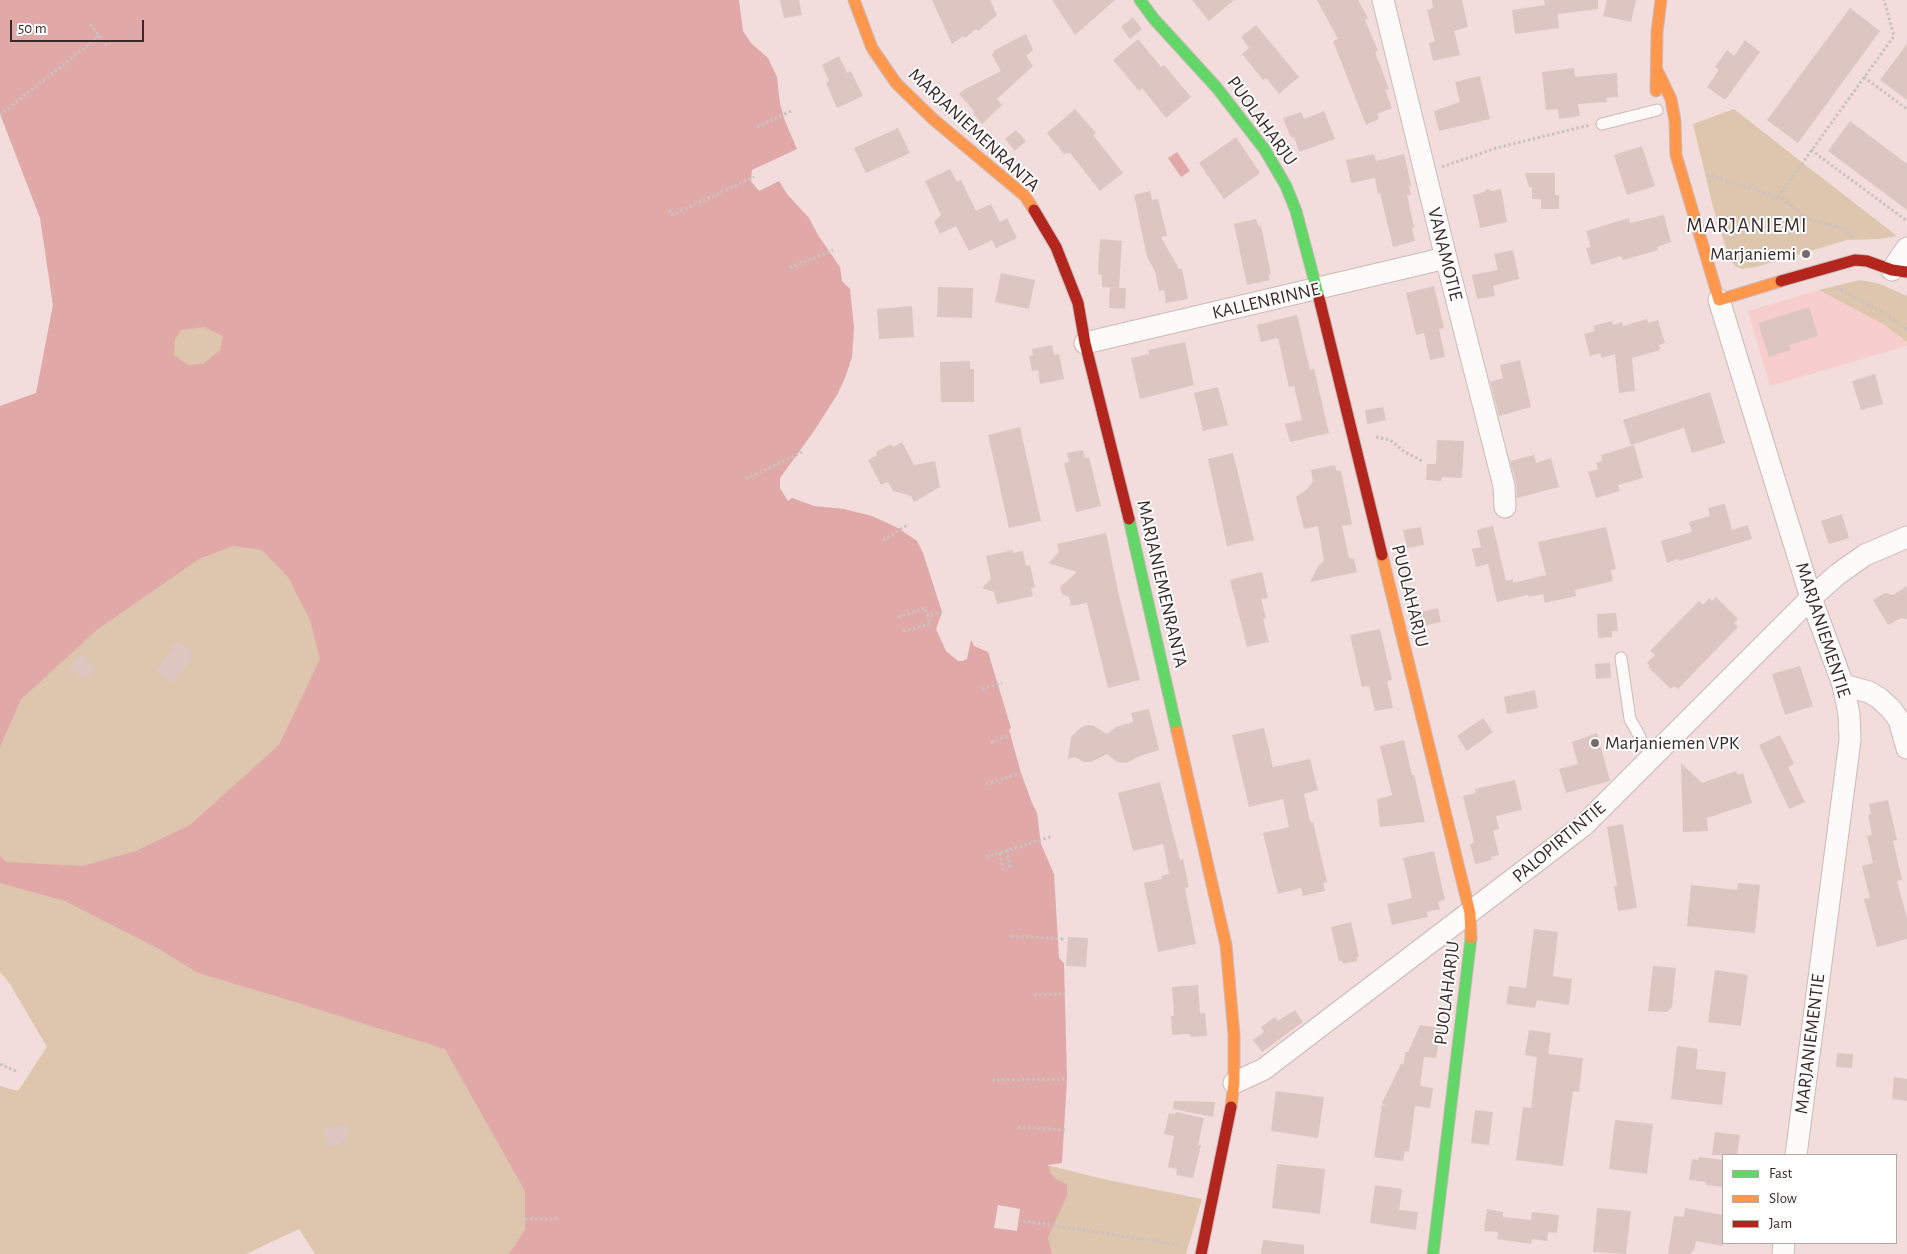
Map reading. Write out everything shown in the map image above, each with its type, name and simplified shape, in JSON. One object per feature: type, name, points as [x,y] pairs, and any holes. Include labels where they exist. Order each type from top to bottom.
[{"type":"street","name":"MARJANIEMENRANTA","points":[[854,0],[872,48],[896,83],[933,119],[1025,196],[1044,224],[1067,270],[1078,303],[1085,343],[1128,512],[1139,569],[1226,945],[1234,1035],[1234,1083],[1229,1118],[1202,1252]]},
{"type":"street","name":"PUOLAHARJU","points":[[1140,0],[1154,19],[1217,88],[1265,150],[1286,186],[1296,211],[1470,913],[1471,937],[1434,1254]]},
{"type":"street","name":"VANAMOTIE","points":[[1383,0],[1504,486],[1505,507]]},
{"type":"street","name":"MARJANIEMENTIE","points":[[1661,0],[1657,32],[1657,110],[1662,127],[1676,150],[1719,300],[1811,598],[1843,684],[1849,714],[1850,740],[1796,1154]]},
{"type":"street","name":"MARJANIEMENTIE","points":[[1658,72],[1671,99],[1676,121],[1676,150]]},
{"type":"street","points":[[1719,300],[1855,260],[1867,261],[1902,275],[1907,248]]},
{"type":"street","name":"KALLENRINNE","points":[[1085,343],[1446,258]]},
{"type":"street","name":"PALOPIRTINTIE","points":[[1234,1083],[1264,1069],[1583,826],[1811,598],[1838,574],[1865,554],[1907,537]]},
{"type":"street","points":[[1843,684],[1869,692],[1891,709],[1899,720],[1907,748]]},
{"type":"lane","points":[[1602,124],[1657,110]]},
{"type":"lane","points":[[1621,658],[1630,719],[1640,737]]},
{"type":"path","points":[[1778,197],[1894,36],[1884,0]]},
{"type":"path","points":[[90,24],[108,47]]},
{"type":"path","points":[[0,115],[99,36]]},
{"type":"path","points":[[1864,77],[1907,109]]},
{"type":"path","points":[[757,127],[793,110]]},
{"type":"path","points":[[1443,167],[1496,148],[1581,126]]},
{"type":"path","points":[[1811,150],[1907,221]]},
{"type":"path","points":[[1698,171],[1735,185],[1784,199],[1806,218],[1845,229],[1856,242]]},
{"type":"path","points":[[669,210],[672,215],[754,177]]},
{"type":"path","points":[[790,268],[833,250]]},
{"type":"path","points":[[1829,284],[1890,317],[1907,330]]},
{"type":"path","points":[[1378,438],[1390,440],[1405,452],[1424,462]]},
{"type":"path","points":[[746,479],[802,452]]},
{"type":"path","points":[[883,540],[909,524]]},
{"type":"path","points":[[898,616],[925,608],[928,616],[930,624],[903,632]]},
{"type":"path","points":[[928,616],[942,612]]},
{"type":"path","points":[[982,689],[1002,683]]},
{"type":"path","points":[[991,742],[1012,735]]},
{"type":"path","points":[[986,784],[1021,773]]},
{"type":"path","points":[[986,857],[1053,836]]},
{"type":"path","points":[[1007,850],[1010,868]]},
{"type":"path","points":[[1000,853],[1003,870]]},
{"type":"path","points":[[1011,936],[1065,939]]},
{"type":"path","points":[[1034,995],[1065,994]]},
{"type":"path","points":[[0,1064],[18,1072]]},
{"type":"path","points":[[992,1080],[1067,1079]]},
{"type":"path","points":[[1018,1127],[1065,1130]]},
{"type":"path","points":[[525,1219],[560,1219]]},
{"type":"path","points":[[1018,1220],[1202,1252]]},
{"type":"shaded area","points":[[0,0],[739,0],[743,31],[751,43],[768,58],[777,77],[780,104],[797,149],[752,170],[751,181],[759,191],[779,181],[787,194],[809,218],[840,267],[842,281],[850,289],[854,327],[852,357],[845,378],[837,395],[814,431],[780,478],[780,488],[788,501],[792,498],[814,506],[844,509],[872,516],[898,528],[917,541],[923,553],[942,612],[936,629],[946,651],[958,661],[963,661],[967,659],[971,640],[974,646],[988,652],[1011,728],[1009,730],[1021,773],[1037,813],[1041,844],[1054,874],[1059,958],[1064,963],[1067,1079],[1062,1163],[1048,1165],[1051,1174],[1057,1180],[1067,1184],[1067,1196],[1048,1237],[1052,1254],[509,1254],[525,1230],[525,1191],[445,1049],[198,973],[159,949],[65,901],[0,883],[0,856],[6,862],[82,866],[136,851],[190,825],[279,745],[320,659],[310,620],[288,577],[262,550],[233,546],[199,559],[98,629],[21,699],[0,747],[0,406],[36,393],[53,305],[40,218],[0,114]],"holes":[[[204,327],[223,336],[220,350],[203,364],[188,365],[174,355],[175,339],[181,330]]]},
{"type":"shaded area","points":[[1734,109],[1897,236],[1879,239],[1847,240],[1756,267],[1742,269],[1735,266],[1729,257],[1713,207],[1693,124]]},
{"type":"shaded area","points":[[1177,152],[1190,171],[1181,177],[1168,158]]},
{"type":"shaded area","points":[[45,249],[212,297],[321,591],[487,992],[550,1254],[315,1254],[299,1229],[246,1254],[0,1254],[0,1086],[18,1091],[47,1047],[10,984],[0,972],[0,406],[37,393],[53,305]]},
{"type":"shaded area","points":[[1860,280],[1880,284],[1907,296],[1907,342],[1883,324],[1819,290]]},
{"type":"shaded area","points":[[1819,290],[1883,324],[1907,342],[1907,346],[1770,386],[1748,311]]},
{"type":"shaded area","points":[[1047,1165],[1103,1179],[1202,1199],[1186,1254],[1021,1254]]},
{"type":"pier","points":[[998,1205],[1020,1209],[1017,1231],[994,1228]]},
{"type":"building","points":[[780,0],[799,0],[802,15],[784,18]]},
{"type":"building","points":[[932,0],[990,0],[997,15],[978,31],[976,29],[965,38],[963,36],[952,44]]},
{"type":"building","points":[[1052,0],[1115,0],[1075,35]]},
{"type":"building","points":[[1192,0],[1234,0],[1209,21]]},
{"type":"building","points":[[1317,0],[1358,0],[1368,18],[1365,20],[1378,51],[1375,52],[1389,89],[1385,90],[1392,108],[1377,114],[1379,119],[1366,125],[1333,41],[1338,39]]},
{"type":"building","points":[[1432,0],[1462,0],[1468,27],[1454,31],[1460,55],[1433,61],[1429,43],[1435,41],[1427,10],[1433,8]]},
{"type":"building","points":[[1544,0],[1598,0],[1598,9],[1558,14],[1559,28],[1515,34],[1512,10],[1545,5]]},
{"type":"building","points":[[1607,0],[1636,0],[1631,22],[1603,16]]},
{"type":"building","points":[[1850,8],[1880,31],[1798,143],[1767,120]]},
{"type":"building","points":[[1133,17],[1142,29],[1130,39],[1121,27]]},
{"type":"building","points":[[1256,25],[1299,77],[1279,94],[1266,78],[1263,80],[1242,54],[1249,48],[1241,37]]},
{"type":"building","points":[[1026,34],[1033,50],[1026,56],[1033,66],[997,99],[1002,105],[982,124],[973,113],[975,112],[959,94],[965,89],[1001,71],[992,55],[995,50]]},
{"type":"building","points":[[1138,39],[1161,67],[1164,65],[1191,97],[1166,118],[1142,88],[1139,91],[1113,60]]},
{"type":"building","points":[[1745,40],[1760,52],[1725,100],[1707,87],[1719,70],[1715,67],[1727,50],[1734,56]]},
{"type":"building","points":[[1907,44],[1907,100],[1880,80]]},
{"type":"building","points":[[839,56],[847,73],[851,71],[863,96],[837,108],[826,83],[829,81],[822,65]]},
{"type":"building","points":[[1574,68],[1575,77],[1617,73],[1618,97],[1606,98],[1607,102],[1578,104],[1580,116],[1559,119],[1558,109],[1546,110],[1542,72]]},
{"type":"building","points":[[1480,76],[1490,119],[1439,131],[1434,111],[1460,102],[1455,82]]},
{"type":"building","points":[[1075,109],[1096,133],[1093,135],[1123,173],[1100,191],[1070,153],[1064,154],[1047,133]]},
{"type":"building","points":[[1324,111],[1335,139],[1299,152],[1294,137],[1291,138],[1283,118],[1301,112],[1304,119]]},
{"type":"building","points":[[1850,121],[1907,164],[1907,210],[1828,151]]},
{"type":"building","points":[[898,128],[910,153],[866,173],[854,148]]},
{"type":"building","points":[[1016,130],[1026,141],[1015,151],[1005,139]]},
{"type":"building","points":[[1236,137],[1260,173],[1224,199],[1199,163]]},
{"type":"building","points":[[1642,146],[1655,186],[1627,195],[1614,155]]},
{"type":"building","points":[[1374,154],[1376,161],[1404,154],[1411,185],[1409,186],[1411,195],[1407,195],[1415,241],[1393,247],[1375,178],[1351,183],[1346,160]]},
{"type":"building","points":[[950,169],[957,182],[961,180],[976,211],[991,204],[1000,222],[1007,218],[1017,238],[996,248],[992,240],[969,251],[956,226],[940,234],[934,222],[941,215],[925,181]]},
{"type":"building","points":[[1525,173],[1555,173],[1555,195],[1559,195],[1559,209],[1541,209],[1541,199],[1532,199],[1532,187],[1529,187]]},
{"type":"building","points":[[1487,189],[1492,191],[1501,189],[1507,222],[1480,228],[1473,195],[1484,192]]},
{"type":"building","points":[[1150,191],[1152,200],[1158,199],[1167,236],[1161,237],[1179,269],[1182,269],[1188,299],[1166,303],[1164,290],[1159,291],[1155,271],[1147,257],[1134,195]]},
{"type":"building","points":[[1664,215],[1671,242],[1657,247],[1658,250],[1623,260],[1621,256],[1591,265],[1586,248],[1591,247],[1586,231],[1629,218],[1630,223]]},
{"type":"building","points":[[1256,219],[1258,226],[1261,226],[1271,274],[1268,275],[1270,280],[1247,285],[1234,224]]},
{"type":"building","points":[[1100,239],[1122,241],[1119,288],[1102,287],[1102,275],[1098,274]]},
{"type":"building","points":[[1513,250],[1519,279],[1493,286],[1495,296],[1477,299],[1472,275],[1498,270],[1494,254]]},
{"type":"building","points":[[1001,273],[1035,280],[1029,309],[995,302]]},
{"type":"building","points":[[1434,286],[1444,328],[1439,329],[1445,357],[1430,360],[1424,333],[1416,335],[1406,293]]},
{"type":"building","points":[[938,287],[973,288],[972,318],[937,317]]},
{"type":"building","points":[[1110,288],[1126,288],[1125,309],[1109,308]]},
{"type":"building","points":[[912,306],[914,337],[879,339],[877,309]]},
{"type":"building","points":[[1809,307],[1818,336],[1789,345],[1791,350],[1769,357],[1758,323]]},
{"type":"building","points":[[1297,315],[1310,370],[1314,369],[1329,433],[1290,442],[1285,424],[1302,420],[1294,386],[1289,387],[1278,338],[1261,342],[1257,325]]},
{"type":"building","points":[[1647,319],[1648,323],[1658,320],[1665,343],[1659,345],[1660,350],[1632,358],[1635,391],[1619,393],[1615,354],[1602,358],[1600,353],[1590,356],[1584,334],[1595,331],[1593,326],[1612,321],[1613,325],[1622,322],[1623,326]]},
{"type":"building","points":[[1185,342],[1194,385],[1140,399],[1131,358],[1149,354],[1148,350]]},
{"type":"building","points":[[1052,345],[1054,355],[1059,354],[1064,379],[1040,384],[1038,370],[1032,371],[1029,356],[1033,355],[1032,349]]},
{"type":"building","points":[[1520,360],[1531,407],[1499,416],[1490,382],[1503,378],[1500,365]]},
{"type":"building","points":[[970,361],[970,369],[974,369],[974,402],[941,402],[940,362]]},
{"type":"building","points":[[1875,374],[1883,404],[1861,410],[1852,381]]},
{"type":"building","points":[[1218,387],[1228,425],[1203,431],[1194,393]]},
{"type":"building","points":[[1710,392],[1725,443],[1692,453],[1684,428],[1631,445],[1623,420]]},
{"type":"building","points":[[1383,407],[1386,420],[1367,424],[1365,410]]},
{"type":"building","points":[[1020,427],[1041,521],[1009,528],[988,435]]},
{"type":"building","points":[[1437,440],[1464,441],[1462,478],[1442,477],[1441,481],[1426,480],[1427,464],[1436,464]]},
{"type":"building","points":[[902,442],[914,465],[935,461],[940,487],[914,502],[911,496],[893,491],[888,482],[881,485],[868,460],[877,455],[876,452],[891,444],[893,447]]},
{"type":"building","points":[[1634,445],[1643,478],[1618,485],[1620,491],[1596,498],[1588,472],[1598,469],[1596,463],[1602,461],[1601,455]]},
{"type":"building","points":[[1083,450],[1085,458],[1089,457],[1101,506],[1076,512],[1064,463],[1069,462],[1067,453]]},
{"type":"building","points":[[1233,453],[1254,540],[1227,546],[1208,459]]},
{"type":"building","points":[[1534,455],[1536,463],[1551,458],[1559,487],[1517,498],[1516,483],[1510,461]]},
{"type":"building","points":[[1335,465],[1336,470],[1341,471],[1352,524],[1342,526],[1349,558],[1354,559],[1357,572],[1310,582],[1319,565],[1324,561],[1318,526],[1304,529],[1296,497],[1313,482],[1311,470]]},
{"type":"building","points":[[1725,504],[1732,530],[1748,525],[1752,539],[1667,563],[1661,541],[1692,532],[1689,522],[1710,516],[1708,508]]},
{"type":"building","points":[[1842,514],[1849,538],[1829,544],[1821,521]]},
{"type":"building","points":[[1493,526],[1506,581],[1513,579],[1513,583],[1546,575],[1538,542],[1606,527],[1616,569],[1611,570],[1613,581],[1575,590],[1576,596],[1545,603],[1543,594],[1529,597],[1528,595],[1497,602],[1488,564],[1476,567],[1472,549],[1481,547],[1477,530]]},
{"type":"building","points":[[1421,527],[1424,545],[1407,548],[1403,530]]},
{"type":"building","points":[[1106,533],[1119,596],[1140,680],[1108,688],[1087,603],[1071,606],[1069,597],[1062,594],[1060,587],[1077,572],[1048,563],[1059,552],[1057,544]]},
{"type":"building","points":[[1013,550],[1013,553],[1023,551],[1026,566],[1030,565],[1035,587],[1031,588],[1033,596],[997,604],[994,592],[982,588],[991,579],[986,556]]},
{"type":"building","points":[[1262,572],[1268,598],[1261,599],[1266,618],[1263,619],[1269,642],[1247,647],[1230,580]]},
{"type":"building","points":[[1907,586],[1907,619],[1901,618],[1888,625],[1873,600],[1885,593],[1893,595]]},
{"type":"building","points":[[1716,597],[1738,619],[1734,623],[1738,627],[1678,689],[1674,686],[1671,689],[1648,667],[1650,666],[1647,663],[1655,655],[1650,651],[1699,601],[1703,605],[1709,598],[1712,601]]},
{"type":"building","points":[[1438,608],[1441,622],[1419,627],[1416,613]]},
{"type":"building","points":[[1616,613],[1618,631],[1612,631],[1612,637],[1598,638],[1597,614]]},
{"type":"building","points":[[1380,629],[1392,680],[1387,681],[1393,708],[1375,711],[1369,686],[1362,687],[1350,635]]},
{"type":"building","points":[[177,641],[195,654],[173,683],[156,670]]},
{"type":"building","points":[[81,654],[96,668],[84,680],[69,666]]},
{"type":"building","points":[[1610,663],[1611,678],[1596,679],[1595,664]]},
{"type":"building","points":[[1800,666],[1813,706],[1785,715],[1772,674]]},
{"type":"building","points":[[1535,690],[1538,708],[1507,714],[1504,697]]},
{"type":"building","points":[[1149,709],[1159,750],[1126,763],[1117,762],[1107,754],[1091,762],[1084,762],[1075,757],[1068,759],[1071,737],[1080,728],[1087,725],[1094,726],[1107,734],[1116,727],[1133,722],[1131,713]]},
{"type":"building","points":[[1483,718],[1493,732],[1467,751],[1457,736]]},
{"type":"building","points":[[1264,728],[1273,767],[1310,759],[1318,790],[1304,794],[1310,822],[1313,822],[1327,882],[1323,883],[1325,891],[1303,896],[1301,888],[1278,894],[1263,833],[1289,827],[1283,799],[1249,807],[1232,735]]},
{"type":"building","points":[[1597,733],[1610,781],[1566,793],[1559,769],[1578,764],[1572,742]]},
{"type":"building","points":[[1780,735],[1794,764],[1788,767],[1805,802],[1789,809],[1759,745]]},
{"type":"building","points":[[1404,740],[1425,822],[1380,827],[1377,799],[1392,795],[1380,746]]},
{"type":"building","points":[[1681,763],[1702,783],[1736,771],[1738,775],[1743,773],[1752,803],[1707,818],[1708,831],[1683,832]]},
{"type":"building","points":[[1515,780],[1522,810],[1496,816],[1499,829],[1493,831],[1499,855],[1491,857],[1492,860],[1475,864],[1470,844],[1474,842],[1463,796],[1476,793],[1475,789]]},
{"type":"building","points":[[1160,782],[1180,860],[1183,859],[1189,887],[1185,888],[1196,944],[1158,952],[1144,883],[1162,879],[1161,876],[1169,874],[1163,844],[1133,851],[1118,793]]},
{"type":"building","points":[[1888,800],[1897,840],[1893,841],[1902,880],[1897,881],[1907,918],[1907,939],[1877,947],[1864,899],[1870,898],[1862,866],[1873,863],[1867,836],[1872,835],[1868,815],[1871,814],[1869,804]]},
{"type":"building","points":[[1623,824],[1637,908],[1618,911],[1614,886],[1617,886],[1607,827]]},
{"type":"building","points":[[1434,851],[1445,900],[1438,902],[1440,909],[1427,912],[1428,917],[1392,925],[1387,904],[1412,898],[1403,858]]},
{"type":"building","points":[[1738,883],[1760,885],[1755,933],[1687,926],[1691,885],[1737,890]]},
{"type":"building","points":[[1351,922],[1359,957],[1357,957],[1357,961],[1343,964],[1342,961],[1339,961],[1331,927]]},
{"type":"building","points":[[1534,929],[1558,932],[1553,976],[1572,979],[1569,1005],[1537,1000],[1535,1008],[1506,1004],[1509,986],[1526,988]]},
{"type":"building","points":[[1068,937],[1088,938],[1086,967],[1066,966]]},
{"type":"building","points":[[1653,966],[1676,968],[1672,1007],[1667,1012],[1648,1011]]},
{"type":"building","points":[[1715,970],[1748,975],[1741,1026],[1708,1022]]},
{"type":"building","points":[[1198,985],[1200,1013],[1205,1013],[1207,1036],[1190,1037],[1190,1034],[1172,1035],[1171,1016],[1174,1016],[1172,987]]},
{"type":"building","points":[[1295,1010],[1303,1022],[1262,1052],[1253,1040],[1264,1032],[1261,1027],[1275,1017],[1278,1021]]},
{"type":"building","points":[[1420,1025],[1441,1028],[1436,1058],[1424,1057],[1420,1086],[1433,1088],[1430,1108],[1415,1106],[1409,1152],[1405,1151],[1403,1161],[1374,1157],[1382,1105],[1386,1106],[1382,1103],[1401,1064],[1404,1064],[1405,1052],[1408,1052]]},
{"type":"building","points":[[1529,1030],[1551,1033],[1548,1054],[1583,1058],[1579,1092],[1573,1091],[1563,1166],[1516,1160],[1523,1107],[1531,1108],[1537,1057],[1525,1055]]},
{"type":"building","points":[[1677,1046],[1698,1049],[1696,1069],[1726,1072],[1722,1105],[1671,1099]]},
{"type":"building","points":[[1837,1053],[1853,1054],[1852,1068],[1836,1067]]},
{"type":"building","points":[[1894,1077],[1907,1079],[1907,1101],[1892,1099]]},
{"type":"building","points":[[1276,1091],[1324,1097],[1318,1138],[1271,1131]]},
{"type":"building","points":[[1174,1101],[1215,1102],[1213,1117],[1173,1109]]},
{"type":"building","points":[[1475,1110],[1493,1112],[1489,1145],[1471,1143]]},
{"type":"building","points":[[1176,1112],[1204,1118],[1198,1145],[1201,1145],[1193,1178],[1176,1175],[1177,1169],[1168,1167],[1174,1136],[1164,1134],[1169,1113],[1175,1114]]},
{"type":"building","points":[[1615,1120],[1653,1124],[1647,1174],[1609,1169]]},
{"type":"building","points":[[347,1125],[349,1140],[342,1141],[342,1145],[327,1147],[324,1129]]},
{"type":"building","points":[[1715,1132],[1740,1135],[1737,1154],[1712,1155]]},
{"type":"building","points":[[1699,1157],[1722,1160],[1722,1187],[1706,1185],[1706,1182],[1689,1180],[1692,1159],[1698,1160]]},
{"type":"building","points":[[1277,1164],[1325,1169],[1320,1214],[1272,1208]]},
{"type":"building","points":[[1375,1185],[1402,1189],[1399,1210],[1418,1212],[1416,1230],[1370,1223]]},
{"type":"building","points":[[1597,1208],[1631,1211],[1626,1254],[1593,1252]]},
{"type":"building","points":[[1685,1208],[1722,1215],[1723,1246],[1696,1241],[1694,1251],[1691,1254],[1668,1254],[1674,1216],[1684,1217]]},
{"type":"building","points":[[1487,1209],[1503,1212],[1503,1217],[1531,1220],[1532,1212],[1559,1215],[1557,1233],[1548,1232],[1547,1241],[1532,1239],[1531,1244],[1497,1239],[1498,1232],[1484,1231]]},
{"type":"building","points":[[1263,1240],[1304,1245],[1304,1254],[1261,1254]]},
{"type":"traffic: fast","points":[[1140,0],[1154,19],[1217,88],[1265,150],[1286,186],[1296,211],[1319,298]]},
{"type":"traffic: fast","points":[[1129,519],[1177,731]]},
{"type":"traffic: fast","points":[[1433,1254],[1471,938]]},
{"type":"traffic: slow","points":[[854,0],[872,48],[896,83],[933,119],[1025,196],[1034,210]]},
{"type":"traffic: slow","points":[[1656,91],[1657,32],[1661,0]]},
{"type":"traffic: slow","points":[[1658,72],[1671,99],[1675,121],[1676,155],[1719,300],[1781,281]]},
{"type":"traffic: slow","points":[[1382,555],[1470,913],[1471,938]]},
{"type":"traffic: slow","points":[[1177,731],[1226,945],[1234,1035],[1234,1083],[1231,1107]]},
{"type":"traffic: jam","points":[[1034,210],[1056,247],[1078,303],[1085,343],[1129,519]]},
{"type":"traffic: jam","points":[[1781,281],[1855,260],[1867,261],[1892,270],[1907,272]]},
{"type":"traffic: jam","points":[[1319,298],[1382,555]]},
{"type":"traffic: jam","points":[[1201,1254],[1231,1107]]},
{"type":"place","name":"Marjaniemi","points":[[1806,254]]},
{"type":"place","name":"Marjaniemen VPK","points":[[1595,743]]},
{"type":"district","name":"MARJANIEMI","points":[[1747,226]]}]
